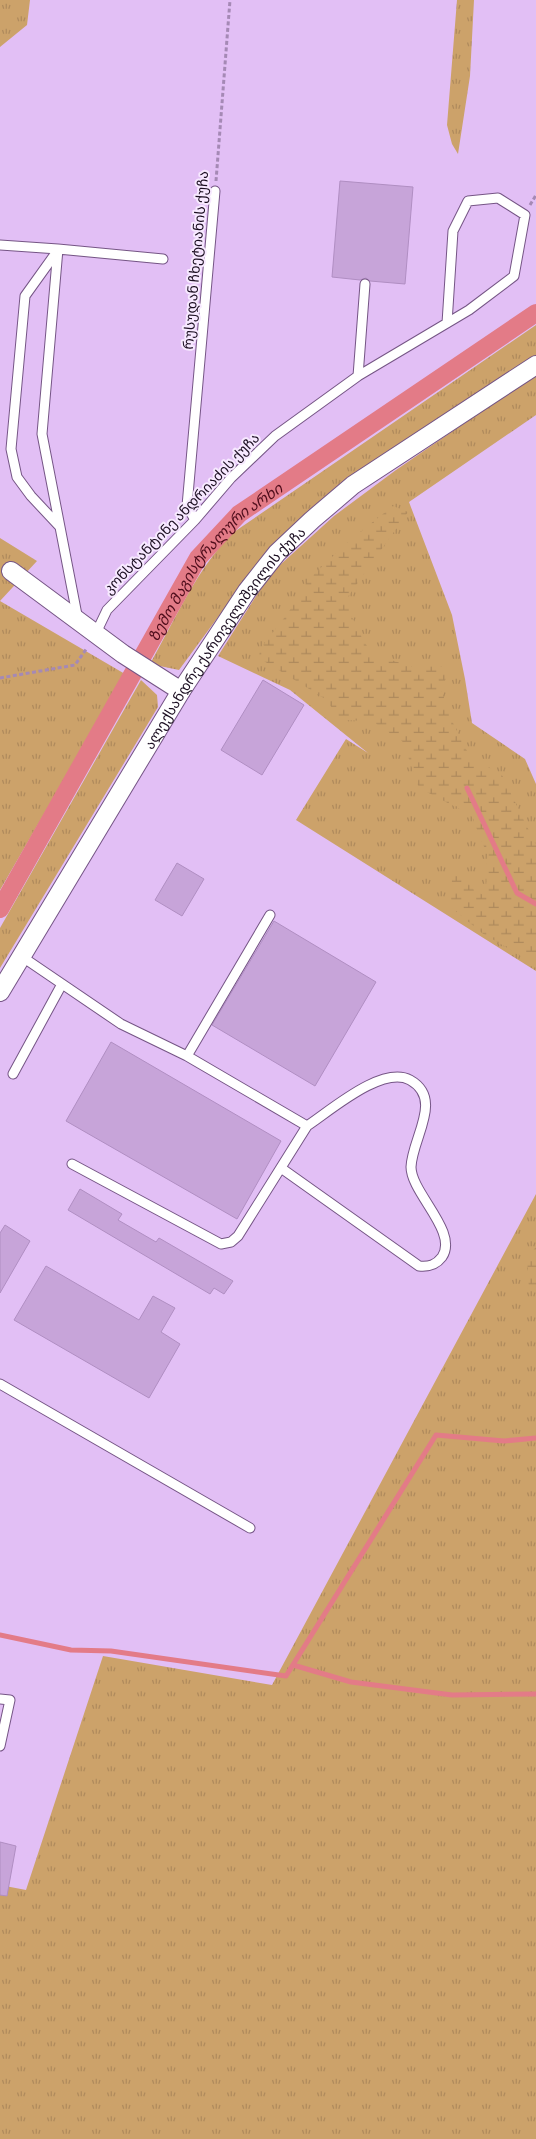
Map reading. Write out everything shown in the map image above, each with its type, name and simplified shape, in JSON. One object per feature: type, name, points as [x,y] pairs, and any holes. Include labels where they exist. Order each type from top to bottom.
[{"type":"street","name":"ალექსანდრე ქართველიშვილის ქუჩა","points":[[0,992],[181,691],[247,591],[277,554],[312,520],[353,485],[536,365]]},
{"type":"street","points":[[11,571],[123,654],[181,691]]},
{"type":"lane","name":"რუსუდან ჩხეტიანის ქუჩა","points":[[195,520],[187,506],[215,191]]},
{"type":"lane","name":"კონსტანტინე ანდრიაძის ქუჩა","points":[[96,633],[106,610],[195,520],[231,478],[275,436],[358,376],[447,323],[468,310],[514,276],[525,215],[498,198],[468,201],[453,231],[447,323]]},
{"type":"lane","points":[[0,245],[163,258]]},
{"type":"lane","points":[[58,249],[42,434],[78,620]]},
{"type":"lane","points":[[58,249],[25,296],[11,449],[17,477],[31,496],[60,527]]},
{"type":"lane","points":[[358,376],[365,284]]},
{"type":"lane","points":[[187,1056],[270,916]]},
{"type":"lane","points":[[21,956],[121,1024],[187,1056],[307,1126]]},
{"type":"lane","points":[[13,1074],[62,984]]},
{"type":"lane","points":[[72,1164],[221,1244],[231,1242],[238,1236],[307,1126],[375,1081],[394,1077],[409,1080],[423,1090],[427,1109],[413,1154],[411,1168],[414,1178],[442,1230],[446,1241],[444,1253],[439,1261],[430,1267],[419,1266],[281,1168]]},
{"type":"lane","points":[[0,1384],[250,1528]]},
{"type":"lane","points":[[0,1699],[10,1700],[0,1746]]},
{"type":"path","name":"რუსუდან ჩხეტიანის ქუჩა","points":[[215,191],[230,0]]},
{"type":"path","points":[[0,678],[75,665],[96,633]]},
{"type":"green space","points":[[0,0],[30,0],[27,25],[0,47]]},
{"type":"green space","points":[[457,0],[474,0],[470,76],[458,154],[452,144],[447,125]]},
{"type":"green space","points":[[536,325],[536,355],[391,453],[249,575],[179,670],[150,664],[199,577],[210,560],[234,532]]},
{"type":"green space","points":[[536,374],[536,415],[409,502],[452,615],[472,723],[525,759],[536,784],[536,971],[296,820],[346,739],[368,753],[290,690],[218,656],[270,574],[334,516],[396,470]]},
{"type":"green space","points":[[393,506],[408,512],[347,598],[352,617],[371,654],[414,667],[452,666],[441,689],[452,721],[471,759],[501,773],[536,845],[536,965],[482,933],[447,904],[455,867],[475,891],[486,896],[487,854],[471,815],[419,788],[403,742],[372,721],[339,720],[327,700],[259,658],[260,649],[288,613],[309,579],[350,540]]},
{"type":"green space","points":[[0,538],[37,561],[0,601]]},
{"type":"green space","points":[[0,601],[125,674],[0,890]]},
{"type":"green space","points":[[141,680],[157,695],[158,707],[0,968],[0,928]]},
{"type":"green space","points":[[536,1194],[536,2139],[0,2139],[0,1885],[26,1890],[103,1656],[272,1685]]},
{"type":"green space","points":[[536,1247],[536,1292],[529,1289],[527,1257]]},
{"type":"building","points":[[340,181],[413,187],[405,284],[370,281],[366,278],[360,280],[332,277]]},
{"type":"building","points":[[263,680],[304,705],[262,775],[221,750]]},
{"type":"building","points":[[177,863],[204,879],[182,916],[155,900]]},
{"type":"building","points":[[274,921],[376,982],[315,1086],[212,1025]]},
{"type":"building","points":[[111,1042],[281,1141],[237,1219],[66,1121]]},
{"type":"building","points":[[80,1189],[122,1214],[118,1220],[156,1242],[159,1238],[233,1281],[224,1294],[214,1288],[210,1294],[68,1210]]},
{"type":"building","points":[[5,1225],[30,1241],[0,1293],[0,1233]]},
{"type":"building","points":[[46,1266],[139,1320],[153,1296],[175,1308],[161,1332],[180,1344],[149,1398],[14,1320]]},
{"type":"building","points":[[0,1842],[16,1846],[7,1896],[0,1895]]},
{"type":"waterway","name":"ზემო მაგისტრალური არხი","points":[[0,909],[198,558],[239,514],[536,313]]},
{"type":"waterway","points":[[467,788],[517,893],[536,904]]},
{"type":"waterway","points":[[0,1635],[71,1650],[111,1651],[286,1676],[436,1435],[504,1441],[536,1438]]},
{"type":"waterway","points":[[293,1665],[351,1682],[452,1695],[536,1694]]}]
